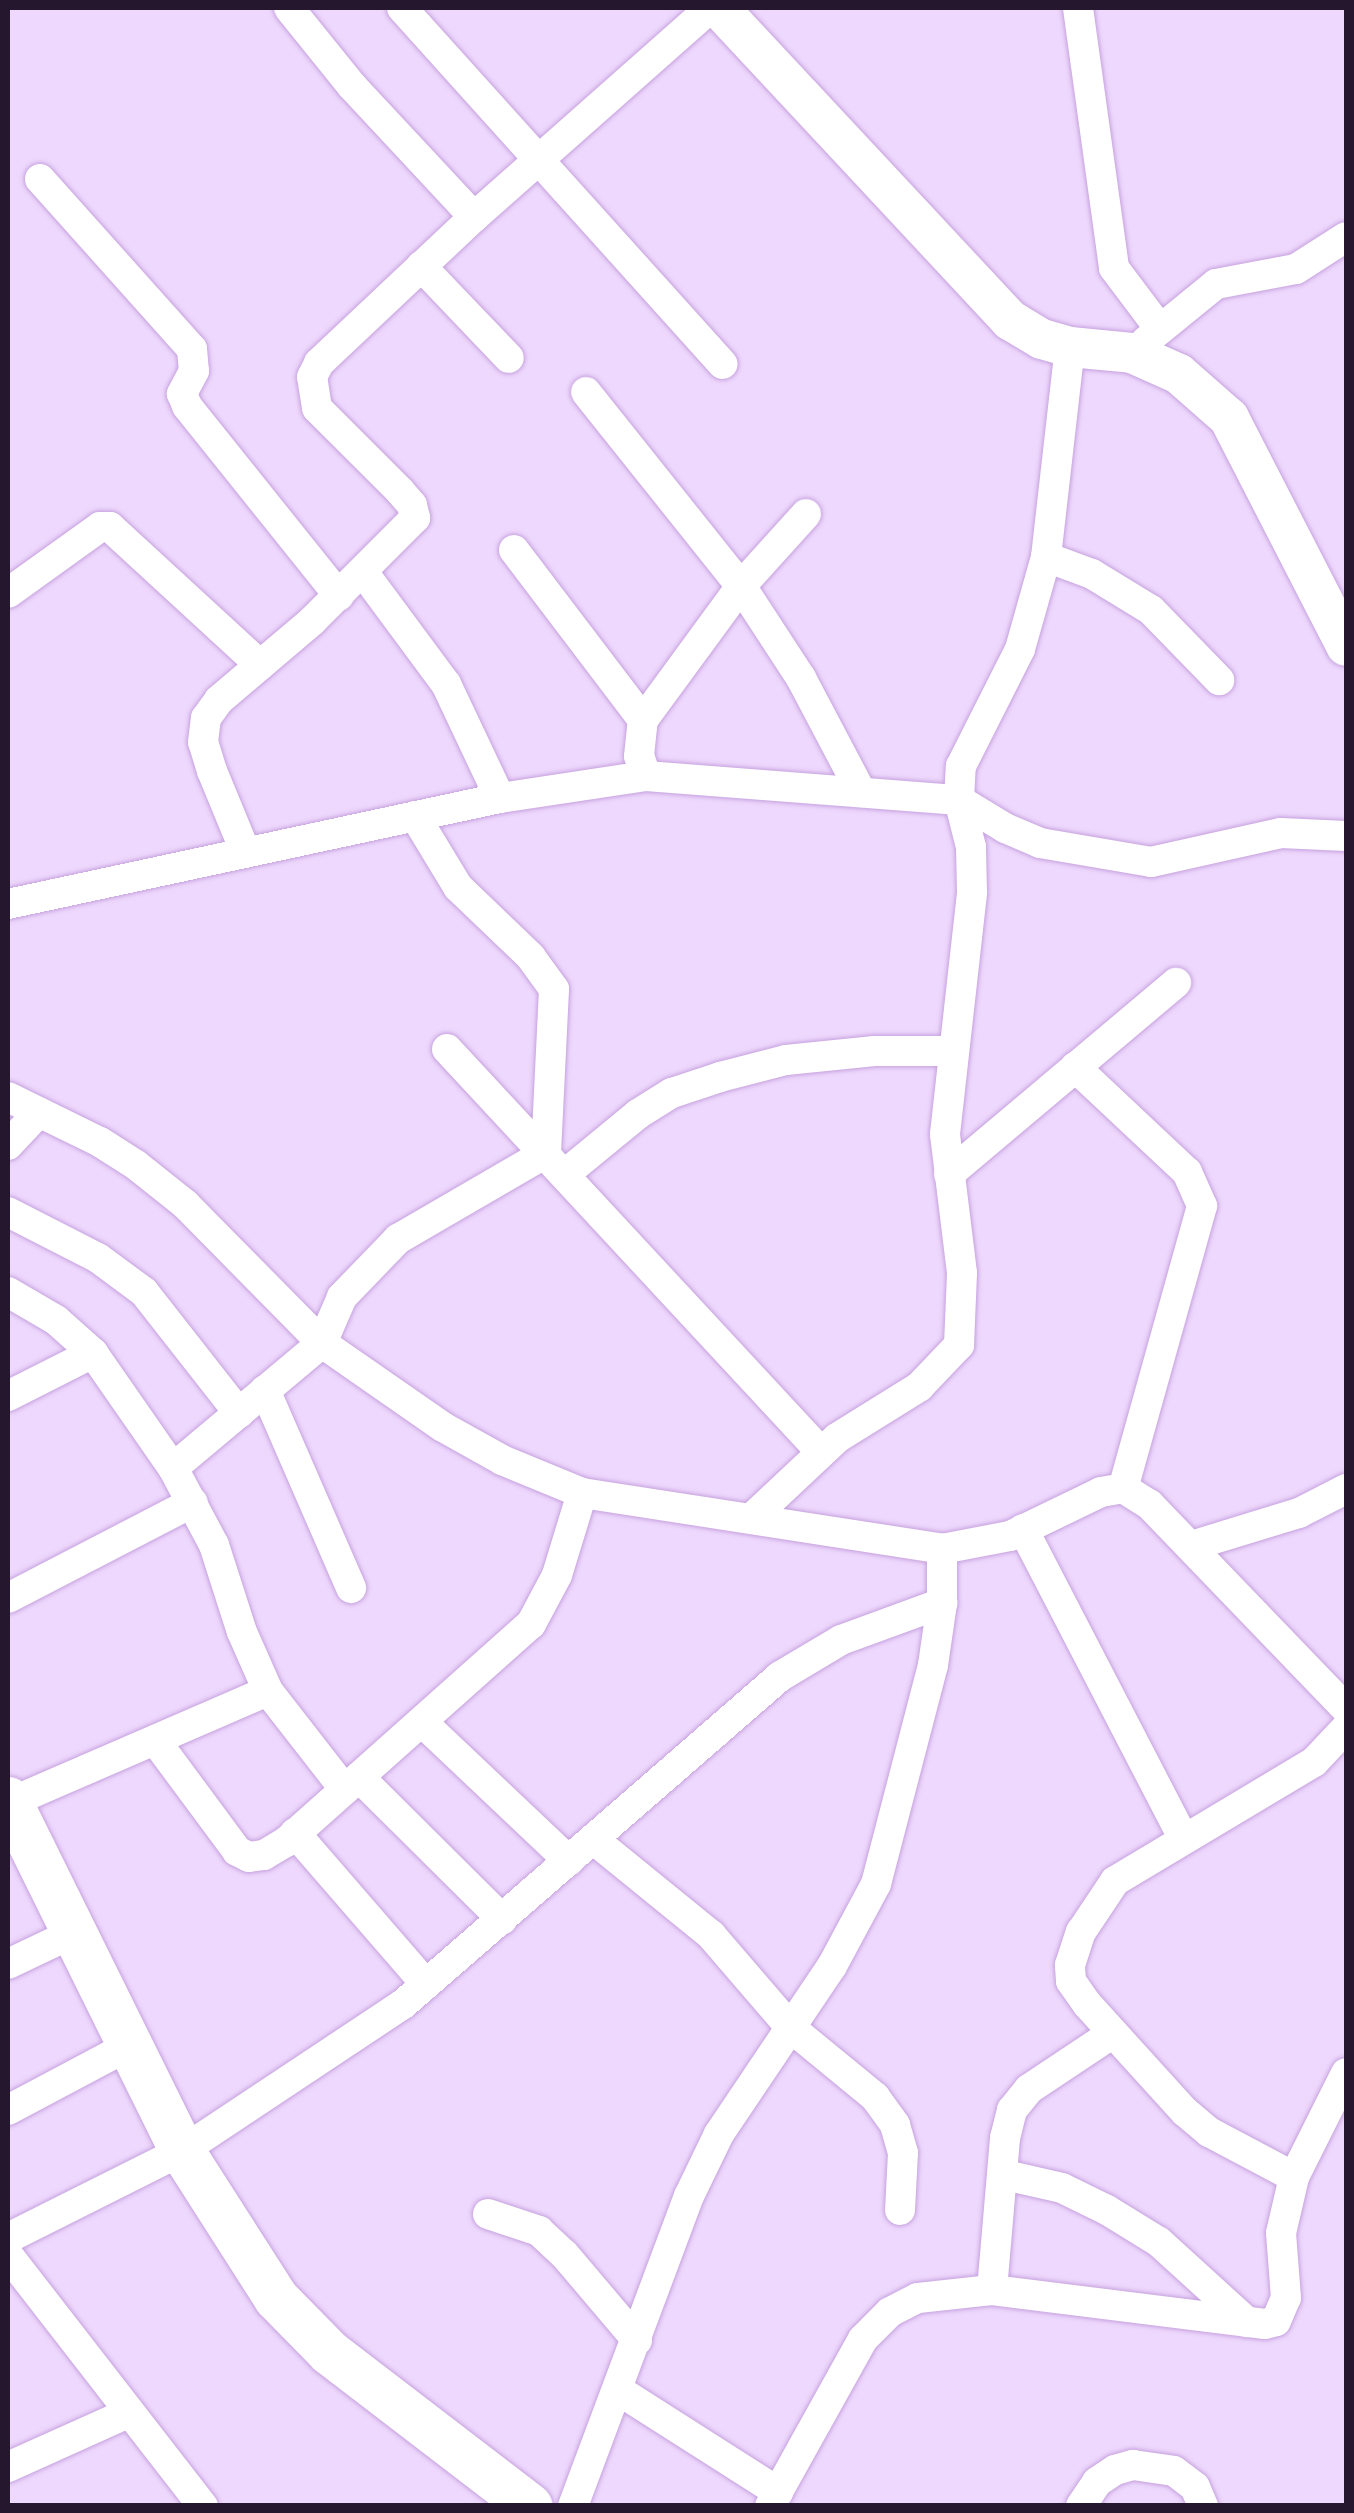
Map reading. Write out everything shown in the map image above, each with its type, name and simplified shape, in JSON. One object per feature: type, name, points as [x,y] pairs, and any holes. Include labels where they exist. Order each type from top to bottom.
[{"type":"main road","points":[[8,1801],[182,2150],[276,2298],[316,2339],[478,2470],[530,2506]]},
{"type":"street","points":[[290,8],[352,86],[474,217]]},
{"type":"street","points":[[402,8],[722,364]]},
{"type":"street","points":[[245,851],[203,742],[206,718],[219,700],[339,596],[415,518],[412,505],[318,408],[312,377],[319,363],[474,217],[710,8]]},
{"type":"street","points":[[719,8],[802,92],[978,292],[1010,320],[1042,338],[1070,347],[1146,341],[1216,284],[1296,269],[1346,237]]},
{"type":"street","points":[[1078,8],[1114,268],[1146,341],[1229,418],[1346,646]]},
{"type":"street","points":[[40,179],[192,349],[194,371],[182,394],[187,406],[339,596]]},
{"type":"street","points":[[422,266],[509,358]]},
{"type":"street","points":[[754,1516],[821,1452],[919,1387],[960,1344],[962,1272],[945,1134],[972,892],[971,846],[959,800],[961,766],[1020,649],[1046,556],[1070,347]]},
{"type":"street","points":[[586,392],[741,586],[801,678],[861,792]]},
{"type":"street","points":[[646,776],[639,756],[643,720],[741,586],[806,514]]},
{"type":"street","points":[[8,593],[100,527],[110,527],[260,665]]},
{"type":"street","points":[[514,550],[643,720]]},
{"type":"street","points":[[1046,556],[1092,574],[1151,610],[1219,680]]},
{"type":"street","points":[[364,572],[446,684],[500,798]]},
{"type":"street","points":[[12,892],[245,851],[500,798],[646,776],[959,800],[1005,828],[1040,842],[1151,862],[1281,833],[1346,836]]},
{"type":"street","points":[[415,816],[458,886],[531,957],[554,989],[555,1164]]},
{"type":"street","points":[[949,1174],[1176,983]]},
{"type":"street","points":[[447,1049],[821,1452]]},
{"type":"street","points":[[174,1468],[322,1343],[342,1298],[398,1239],[555,1164],[672,1093],[786,1060],[857,1052],[954,1051]]},
{"type":"street","points":[[1075,1067],[1187,1172],[1202,1206],[1123,1488]]},
{"type":"street","points":[[8,1097],[100,1142],[161,1184],[322,1343],[443,1427],[502,1460],[582,1493],[754,1516],[942,1549],[977,1545],[1023,1530],[1100,1492],[1123,1488],[1149,1504],[1346,1708]]},
{"type":"street","points":[[8,1144],[40,1112]]},
{"type":"street","points":[[8,1212],[98,1258],[144,1292],[239,1413]]},
{"type":"street","points":[[8,1292],[56,1320],[93,1353],[174,1468],[214,1545],[242,1632],[268,1691],[352,1784],[502,1919]]},
{"type":"street","points":[[8,1396],[93,1353]]},
{"type":"street","points":[[266,1390],[351,1588]]},
{"type":"street","points":[[1191,1546],[1268,1524],[1346,1489]]},
{"type":"street","points":[[155,1740],[237,1851],[250,1857],[264,1855],[352,1784],[532,1624],[566,1552],[582,1493]]},
{"type":"street","points":[[8,1598],[193,1502]]},
{"type":"street","points":[[1023,1530],[1184,1839]]},
{"type":"street","points":[[573,2506],[704,2165],[832,1966],[876,1884],[934,1665],[942,1603],[942,1549]]},
{"type":"street","points":[[8,2238],[182,2150],[402,2004],[779,1678],[840,1640],[942,1603]]},
{"type":"street","points":[[8,1801],[268,1691]]},
{"type":"street","points":[[422,1722],[570,1861]]},
{"type":"street","points":[[1294,2177],[1209,2132],[1113,2033],[1071,1981],[1070,1965],[1081,1932],[1115,1880],[1314,1762],[1346,1728]]},
{"type":"street","points":[[295,1833],[426,1984]]},
{"type":"street","points":[[593,1839],[711,1936],[790,2028],[876,2098],[895,2124],[903,2153],[900,2210]]},
{"type":"street","points":[[8,1964],[75,1932]]},
{"type":"street","points":[[992,2290],[1012,2110],[1029,2089],[1113,2033]]},
{"type":"street","points":[[8,2110],[130,2046]]},
{"type":"street","points":[[618,2390],[774,2499],[863,2339],[890,2312],[918,2298],[992,2290],[1247,2322],[1276,2321],[1284,2311],[1281,2233],[1294,2177],[1346,2073]]},
{"type":"street","points":[[1005,2174],[1062,2188],[1107,2210],[1158,2242],[1247,2322]]},
{"type":"street","points":[[488,2214],[538,2231],[564,2254],[637,2340]]},
{"type":"street","points":[[8,2254],[203,2506]]},
{"type":"street","points":[[8,2466],[128,2413]]},
{"type":"street","points":[[1080,2506],[1097,2482],[1114,2470],[1133,2465],[1174,2471],[1196,2486],[1203,2506]]}]
